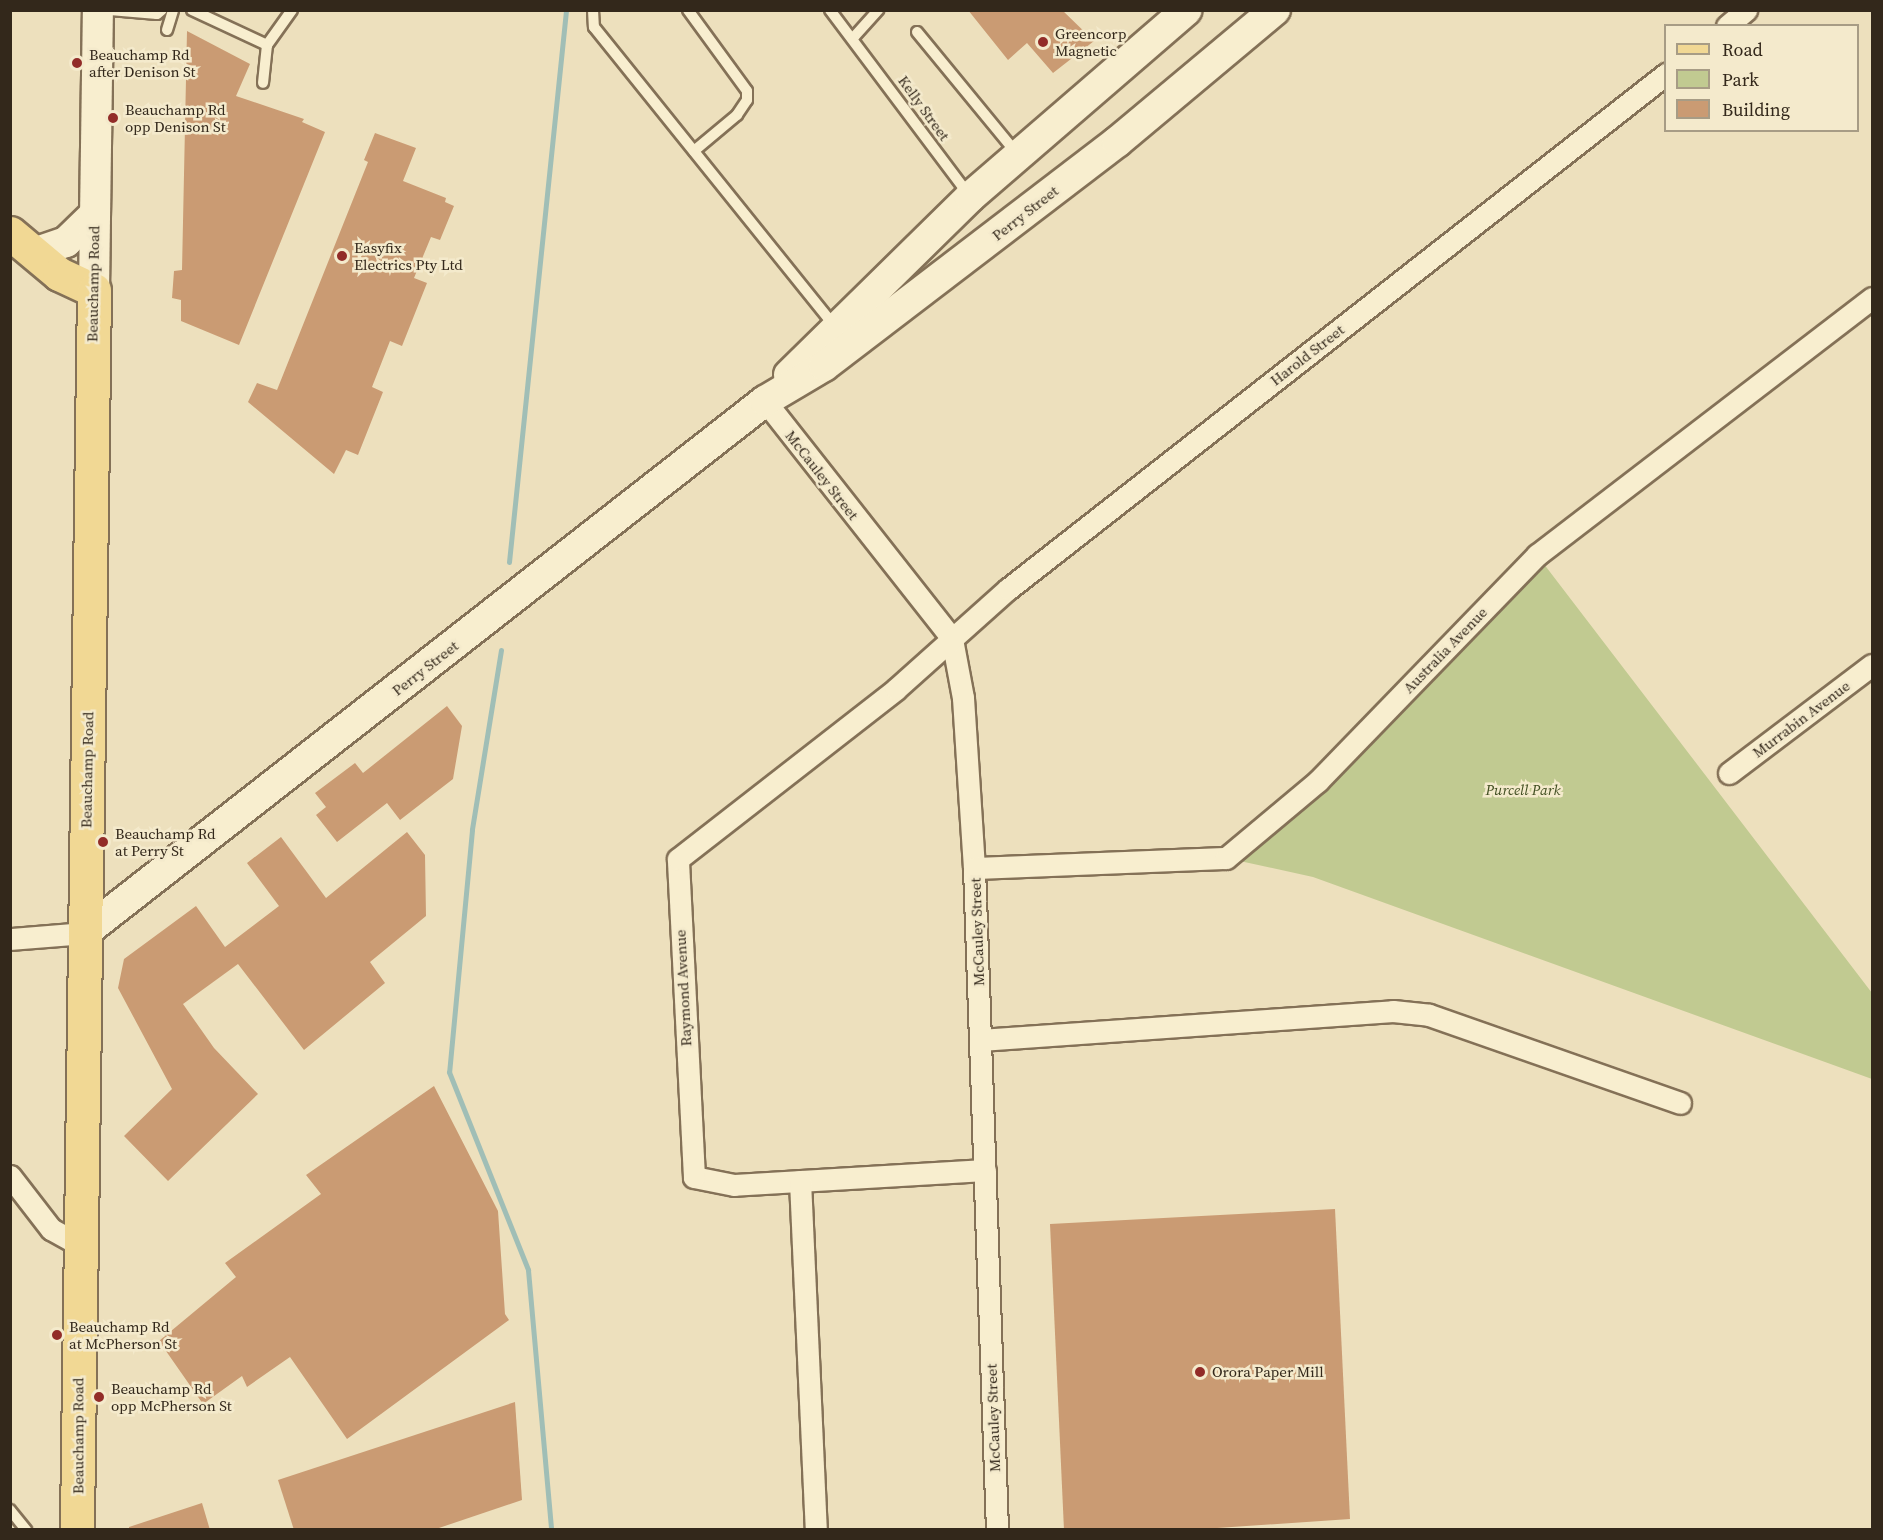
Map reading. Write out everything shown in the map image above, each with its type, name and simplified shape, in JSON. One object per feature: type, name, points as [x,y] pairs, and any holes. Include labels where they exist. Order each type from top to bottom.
[{"type":"main road","points":[[22,243],[59,274],[94,290]]},
{"type":"main road","name":"Beauchamp Road","points":[[77,1530],[94,290]]},
{"type":"street","name":"Beauchamp Road","points":[[94,290],[98,10]]},
{"type":"street","name":"Perry Street","points":[[765,401],[834,327],[970,197],[1187,10]]},
{"type":"street","name":"Perry Street","points":[[84,933],[765,401],[825,366],[1117,141],[1275,10]]},
{"type":"street","points":[[1729,24],[1746,10]]},
{"type":"street","name":"Harold Street","points":[[952,639],[1018,581],[1664,75]]},
{"type":"street","points":[[970,197],[993,237]]},
{"type":"street","points":[[22,243],[66,242],[94,215]]},
{"type":"street","name":"Australia Avenue","points":[[975,868],[1226,858],[1318,781],[1537,555],[1872,298]]},
{"type":"street","name":"McCauley Street","points":[[765,401],[952,639],[963,698],[975,868],[997,1530]]},
{"type":"street","name":"Raymond Avenue","points":[[952,639],[896,689],[678,859],[694,1177],[734,1185],[985,1170]]},
{"type":"street","name":"Murrabin Avenue","points":[[1729,773],[1872,665]]},
{"type":"street","points":[[10,939],[84,933]]},
{"type":"street","points":[[981,1040],[1394,1011],[1429,1015],[1680,1103]]},
{"type":"street","points":[[10,1176],[51,1229],[80,1245]]},
{"type":"street","points":[[800,1181],[816,1530]]},
{"type":"lane","points":[[110,10],[157,14],[162,10]]},
{"type":"lane","points":[[167,30],[173,10]]},
{"type":"lane","points":[[192,10],[267,45]]},
{"type":"lane","points":[[263,83],[267,45],[292,10]]},
{"type":"lane","points":[[593,10],[594,27],[834,327]]},
{"type":"lane","points":[[688,10],[747,91],[747,100],[737,115],[694,151]]},
{"type":"lane","name":"Kelly Street","points":[[830,10],[970,197]]},
{"type":"lane","points":[[853,38],[878,10]]},
{"type":"lane","points":[[917,32],[1018,155]]},
{"type":"lane","points":[[10,1510],[26,1530]]},
{"type":"green space","name":"Purcell Park","points":[[1537,555],[1872,993],[1872,1079],[1313,877],[1226,858]]},
{"type":"building","name":"Greencorp Magnetic","points":[[968,10],[1062,10],[1094,41],[1053,73],[1027,43],[1008,60]]},
{"type":"building","points":[[187,31],[250,64],[236,96],[304,119],[302,122],[325,132],[239,345],[181,321],[181,300],[172,298],[174,271],[182,270]]},
{"type":"building","points":[[375,133],[416,148],[403,181],[446,198],[445,202],[454,206],[440,240],[431,237],[414,278],[427,283],[402,346],[390,341],[372,387],[383,392],[358,455],[346,450],[334,474],[248,402],[257,383],[277,390],[368,162],[364,160]]},
{"type":"building","points":[[447,706],[462,726],[453,779],[400,820],[387,803],[337,842],[316,815],[326,807],[315,793],[355,763],[363,773]]},
{"type":"building","points":[[407,832],[425,855],[426,916],[370,962],[385,983],[304,1050],[238,964],[183,1004],[214,1048],[258,1094],[168,1181],[124,1136],[172,1089],[118,988],[124,959],[196,906],[225,947],[279,906],[247,863],[281,837],[326,898]]},
{"type":"building","points":[[434,1086],[498,1211],[505,1314],[509,1320],[347,1439],[290,1357],[247,1387],[242,1376],[203,1404],[159,1341],[236,1277],[225,1263],[321,1194],[306,1175]]},
{"type":"building","name":"Orora Paper Mill","points":[[1335,1209],[1350,1519],[1188,1530],[1064,1530],[1050,1224]]},
{"type":"building","points":[[515,1402],[522,1500],[433,1530],[294,1530],[278,1480]]},
{"type":"building","points":[[202,1503],[210,1530],[129,1530],[129,1527]]},
{"type":"waterway","points":[[509,562],[566,10]]},
{"type":"waterway","points":[[501,650],[472,830],[449,1072],[528,1270],[551,1530]]},
{"type":"place","name":"Greencorp Magnetic","points":[[1043,42]]},
{"type":"place","name":"Beauchamp Rd after Denison St","points":[[77,63]]},
{"type":"place","name":"Beauchamp Rd opp Denison St","points":[[113,118]]},
{"type":"place","name":"Easyfix Electrics Pty Ltd","points":[[342,256]]},
{"type":"place","name":"Beauchamp Rd at Perry St","points":[[103,842]]},
{"type":"place","name":"Beauchamp Rd at McPherson St","points":[[57,1335]]},
{"type":"place","name":"Orora Paper Mill","points":[[1200,1372]]},
{"type":"place","name":"Beauchamp Rd opp McPherson St","points":[[99,1397]]}]
